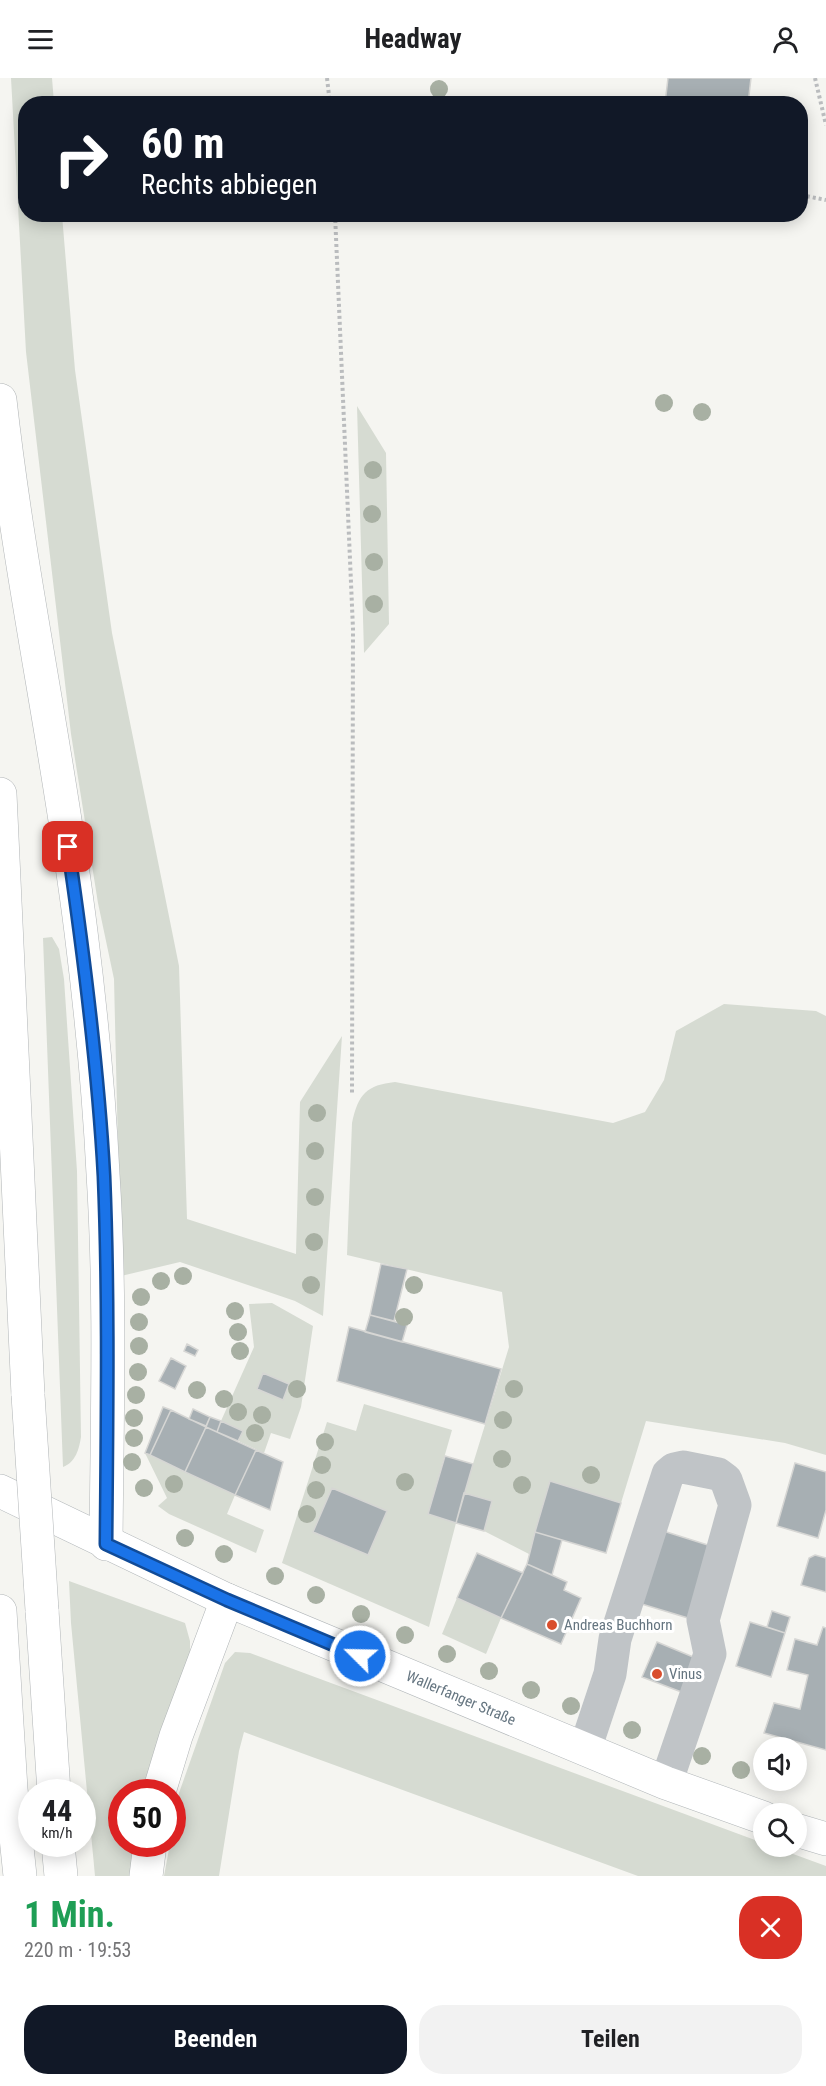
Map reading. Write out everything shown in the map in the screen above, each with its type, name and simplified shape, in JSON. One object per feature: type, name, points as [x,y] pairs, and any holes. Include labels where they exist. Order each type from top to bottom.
[{"type":"main road","points":[[0,400],[20,554],[81,930],[96,1067],[104,1176],[107,1300],[106,1544]]},
{"type":"main road","points":[[0,794],[28,1395],[53,1779]]},
{"type":"main road","name":"Wallerfanger Straße","points":[[0,1491],[106,1544],[227,1600],[666,1783],[753,1814]]},
{"type":"main road","points":[[163,1779],[176,1736],[227,1600]]},
{"type":"main road","points":[[0,1611],[11,1789],[20,1876]]},
{"type":"main road","points":[[807,1833],[826,1839]]},
{"type":"main road","points":[[59,1857],[61,1876]]},
{"type":"main road","points":[[146,1876],[148,1857]]},
{"type":"lane","points":[[585,1749],[610,1674],[615,1639],[668,1474],[674,1469],[683,1467],[718,1474],[726,1480],[735,1505],[702,1620],[710,1654],[666,1783]]},
{"type":"path","points":[[327,78],[329,96]]},
{"type":"path","points":[[815,78],[826,125]]},
{"type":"path","points":[[808,196],[826,200]]},
{"type":"path","points":[[335,222],[352,629],[352,1094]]},
{"type":"shaded area","points":[[11,78],[52,78],[53,96],[18,96],[18,206]]},
{"type":"shaded area","points":[[19,222],[63,222],[75,370],[112,633],[179,966],[187,1219],[296,1254],[300,1102],[342,1036],[323,1316],[295,1301],[180,1262],[121,1276],[114,979],[98,903],[71,734],[26,352]]},
{"type":"shaded area","points":[[357,406],[386,453],[389,624],[364,653]]},
{"type":"shaded area","points":[[52,937],[59,949],[64,979],[77,1171],[81,1437],[74,1458],[63,1467],[43,938]]},
{"type":"shaded area","points":[[724,1004],[816,1011],[826,1016],[826,1455],[785,1443],[646,1421],[621,1503],[550,1482],[529,1554],[484,1531],[492,1502],[464,1493],[509,1347],[502,1292],[347,1255],[354,1113],[365,1093],[385,1083],[395,1082],[613,1123],[645,1112],[664,1080],[676,1031]]},
{"type":"shaded area","points":[[272,1303],[313,1326],[301,1407],[290,1439],[271,1433],[264,1453],[238,1441],[242,1431],[221,1421],[254,1347],[249,1304]]},
{"type":"shaded area","points":[[364,1404],[452,1430],[428,1514],[456,1523],[429,1627],[282,1563],[327,1422],[356,1431]]},
{"type":"shaded area","points":[[145,1453],[235,1495],[227,1514],[264,1530],[256,1553],[169,1514],[158,1506],[167,1498]]},
{"type":"shaded area","points":[[69,1581],[185,1623],[190,1641],[190,1653],[149,1779],[108,1779],[108,1857],[132,1857],[130,1876],[95,1876],[93,1857],[96,1857],[96,1779],[86,1779]]},
{"type":"shaded area","points":[[457,1598],[501,1618],[486,1654],[442,1634]]},
{"type":"shaded area","points":[[235,1652],[250,1653],[753,1839],[753,1857],[801,1857],[826,1866],[826,1876],[638,1876],[244,1732],[219,1876],[164,1876],[168,1857],[186,1857],[186,1779],[184,1779],[225,1663]]},
{"type":"building","points":[[668,78],[751,78],[749,96],[666,96]]},
{"type":"building","points":[[381,1264],[407,1269],[394,1321],[370,1315]]},
{"type":"building","points":[[370,1315],[407,1325],[402,1342],[365,1332]]},
{"type":"building","points":[[349,1327],[501,1369],[485,1424],[337,1381]]},
{"type":"building","points":[[187,1344],[198,1350],[195,1356],[184,1351]]},
{"type":"building","points":[[171,1358],[186,1366],[175,1389],[159,1381]]},
{"type":"building","points":[[263,1373],[289,1384],[283,1400],[257,1389]]},
{"type":"building","points":[[163,1407],[171,1410],[150,1455],[145,1453]]},
{"type":"building","points":[[193,1409],[210,1417],[206,1426],[189,1419]]},
{"type":"building","points":[[171,1410],[206,1427],[185,1472],[150,1455]]},
{"type":"building","points":[[210,1417],[221,1421],[217,1432],[206,1427]]},
{"type":"building","points":[[221,1421],[243,1431],[238,1441],[217,1432]]},
{"type":"building","points":[[206,1427],[256,1450],[235,1495],[185,1472]]},
{"type":"building","points":[[256,1450],[283,1462],[270,1510],[235,1495]]},
{"type":"building","points":[[445,1456],[473,1464],[456,1523],[428,1514]]},
{"type":"building","points":[[795,1463],[826,1472],[826,1510],[818,1538],[777,1526]]},
{"type":"building","points":[[550,1481],[621,1503],[606,1553],[535,1532]]},
{"type":"building","points":[[332,1488],[387,1511],[368,1555],[313,1532]]},
{"type":"building","points":[[464,1493],[492,1501],[484,1531],[456,1523]]},
{"type":"building","points":[[657,1529],[711,1546],[688,1618],[635,1602]]},
{"type":"building","points":[[535,1532],[562,1540],[552,1575],[527,1564]]},
{"type":"building","points":[[477,1553],[523,1573],[501,1618],[457,1598]]},
{"type":"building","points":[[815,1555],[826,1558],[826,1592],[801,1585],[809,1558]]},
{"type":"building","points":[[527,1564],[567,1582],[564,1590],[581,1598],[561,1644],[501,1618]]},
{"type":"building","points":[[772,1611],[790,1617],[785,1633],[767,1627]]},
{"type":"building","points":[[750,1622],[785,1633],[771,1677],[736,1666]]},
{"type":"building","points":[[823,1627],[826,1628],[826,1750],[807,1745],[807,1737],[779,1737],[764,1733],[774,1703],[800,1709],[808,1675],[787,1670],[795,1639],[817,1645]]},
{"type":"building","points":[[657,1642],[698,1659],[684,1693],[642,1677]]},
{"type":"place","name":"Andreas Buchhorn","points":[[552,1625]]},
{"type":"place","name":"Vinus","points":[[657,1674]]},
{"type":"route","points":[[68,847],[81,930],[96,1067],[104,1176],[107,1300],[106,1544],[227,1600],[360,1656]]}]
